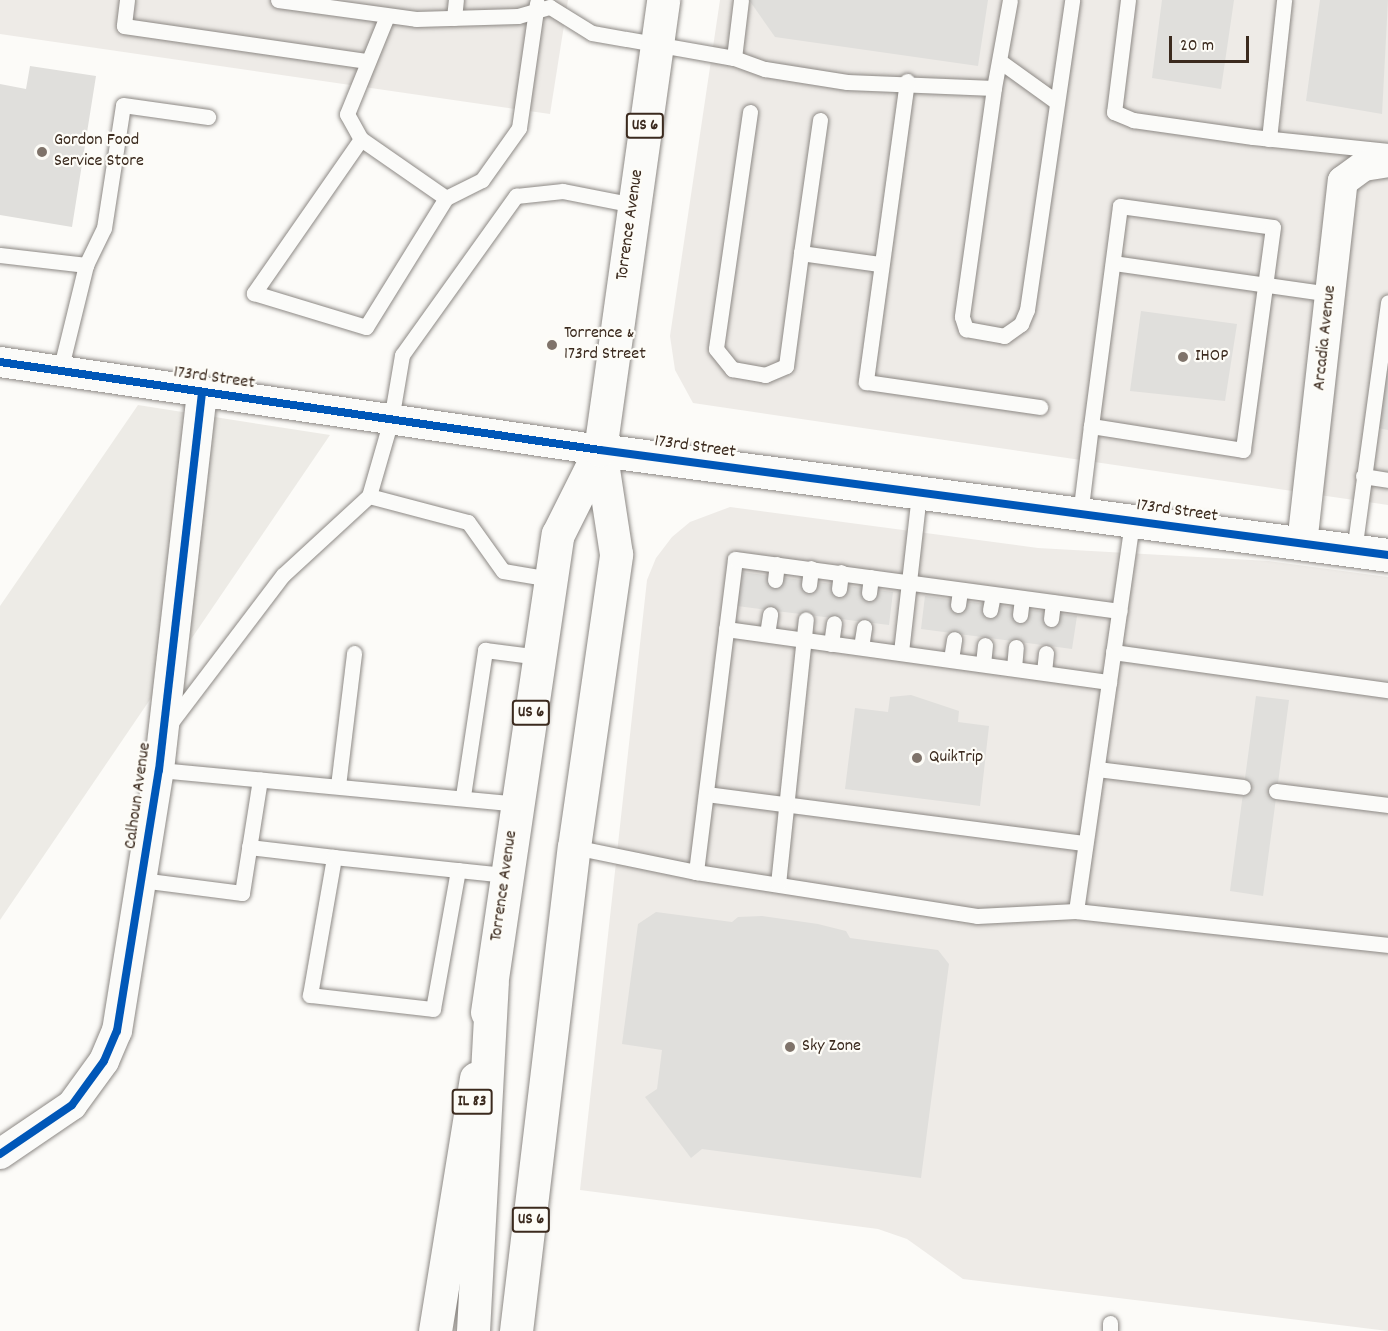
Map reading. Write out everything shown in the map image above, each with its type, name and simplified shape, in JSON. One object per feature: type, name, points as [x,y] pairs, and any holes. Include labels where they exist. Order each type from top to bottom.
[{"type":"main road","name":"Torrence Avenue","points":[[516,1331],[574,847],[616,554],[600,450],[663,0]]},
{"type":"main road","name":"Torrence Avenue","points":[[435,1331],[492,984],[506,875],[558,534],[600,450]]},
{"type":"main road","name":"173rd Street","points":[[600,450],[1388,555]]},
{"type":"main road","name":"US 6","points":[[472,1331],[492,984]]},
{"type":"street","name":"Arcadia Avenue","points":[[1302,544],[1343,181],[1365,166],[1388,162]]},
{"type":"street","name":"173rd Street","points":[[0,362],[600,450]]},
{"type":"street","name":"Calhoun Avenue","points":[[2,1154],[72,1105],[104,1060],[117,1031],[159,770],[202,393]]},
{"type":"lane","points":[[127,0],[124,26],[368,61]]},
{"type":"lane","points":[[278,0],[387,16],[454,18],[518,16],[543,4]]},
{"type":"lane","points":[[454,18],[456,0]]},
{"type":"lane","points":[[734,58],[741,0]]},
{"type":"lane","points":[[1011,0],[1001,62],[994,88],[962,317],[966,329],[979,335],[1004,336],[1013,332],[1027,310],[1055,101],[1072,0]]},
{"type":"lane","points":[[1128,0],[1114,112],[1133,120],[1269,139],[1388,151]]},
{"type":"lane","points":[[1269,139],[1284,0]]},
{"type":"lane","points":[[361,139],[254,292],[366,327],[446,198],[482,180],[519,128],[543,4]]},
{"type":"lane","points":[[543,4],[592,33],[734,58],[765,69],[847,82],[907,81],[994,88]]},
{"type":"lane","points":[[387,16],[347,114],[361,139],[446,198]]},
{"type":"lane","points":[[1001,62],[1055,101]]},
{"type":"lane","points":[[907,81],[879,264],[866,382],[1040,407]]},
{"type":"lane","points":[[60,371],[86,265],[104,228],[123,105],[208,117]]},
{"type":"lane","points":[[750,112],[716,349],[732,369],[765,375],[786,366],[820,120]]},
{"type":"lane","points":[[163,733],[283,575],[369,496],[391,420],[402,355],[516,196],[563,191],[634,205]]},
{"type":"lane","points":[[1080,514],[1091,426],[1120,206],[1273,227],[1244,450],[1091,426]]},
{"type":"lane","points":[[801,253],[879,264]]},
{"type":"lane","points":[[0,255],[86,265]]},
{"type":"lane","points":[[1113,263],[1330,294]]},
{"type":"lane","points":[[1354,551],[1362,476],[1388,302]]},
{"type":"lane","points":[[1362,476],[1388,480]]},
{"type":"lane","points":[[901,652],[919,493]]},
{"type":"lane","points":[[369,496],[468,522],[502,571],[551,579]]},
{"type":"lane","points":[[1076,911],[1132,521]]},
{"type":"lane","points":[[696,872],[735,559],[1119,611]]},
{"type":"lane","points":[[775,580],[777,564]]},
{"type":"lane","points":[[809,585],[811,568]]},
{"type":"lane","points":[[839,589],[841,572]]},
{"type":"lane","points":[[869,593],[871,577]]},
{"type":"lane","points":[[958,606],[960,590]]},
{"type":"lane","points":[[990,610],[993,594]]},
{"type":"lane","points":[[1020,615],[1022,598]]},
{"type":"lane","points":[[1051,619],[1053,603]]},
{"type":"lane","points":[[767,634],[770,615]]},
{"type":"lane","points":[[778,884],[806,619]]},
{"type":"lane","points":[[831,644],[834,623]]},
{"type":"lane","points":[[861,647],[864,627]]},
{"type":"lane","points":[[726,629],[1109,682]]},
{"type":"lane","points":[[951,659],[954,639]]},
{"type":"lane","points":[[983,664],[986,645]]},
{"type":"lane","points":[[1014,668],[1016,647]]},
{"type":"lane","points":[[463,796],[485,650],[540,657]]},
{"type":"lane","points":[[1113,652],[1388,690]]},
{"type":"lane","points":[[338,786],[354,653]]},
{"type":"lane","points":[[1044,672],[1046,653]]},
{"type":"lane","points":[[1097,769],[1243,787]]},
{"type":"lane","points":[[159,770],[463,796],[517,804]]},
{"type":"lane","points":[[141,880],[242,893],[260,779]]},
{"type":"lane","points":[[1276,791],[1388,805]]},
{"type":"lane","points":[[706,794],[1084,843]]},
{"type":"lane","points":[[249,847],[506,875]]},
{"type":"lane","points":[[574,847],[696,872],[977,916],[1076,911],[1388,945]]},
{"type":"lane","points":[[334,857],[310,995],[433,1009],[458,870]]},
{"type":"shaded area","points":[[0,0],[568,0],[550,114],[0,34]]},
{"type":"shaded area","points":[[720,0],[1388,0],[1388,505],[693,403],[675,370],[670,336]]},
{"type":"shaded area","points":[[138,405],[330,435],[0,920],[0,606]]},
{"type":"shaded area","points":[[730,507],[1038,548],[1269,561],[1388,577],[1388,1331],[963,1279],[907,1239],[878,1229],[580,1190],[647,580],[656,558],[672,537],[690,522]]},
{"type":"building","points":[[749,0],[988,0],[978,66],[775,37]]},
{"type":"building","points":[[1162,0],[1234,0],[1221,89],[1152,78]]},
{"type":"building","points":[[1320,0],[1388,0],[1382,114],[1306,101]]},
{"type":"building","name":"Gordon Food Service Store","points":[[30,66],[96,76],[72,227],[0,215],[0,84],[26,89]]},
{"type":"building","name":"IHOP","points":[[1141,311],[1237,324],[1225,401],[1130,391]]},
{"type":"building","points":[[1388,371],[1388,430],[1378,428]]},
{"type":"building","points":[[742,572],[893,592],[889,625],[737,606]]},
{"type":"building","points":[[925,596],[1077,616],[1072,649],[921,629]]},
{"type":"building","name":"QuikTrip","points":[[911,695],[959,711],[958,722],[989,726],[980,806],[845,789],[855,708],[888,712],[890,697]]},
{"type":"building","points":[[1256,696],[1289,700],[1263,896],[1230,891]]},
{"type":"building","name":"Sky Zone","points":[[656,912],[732,922],[738,917],[762,916],[818,924],[846,931],[850,938],[938,950],[949,964],[921,1178],[702,1149],[691,1158],[645,1097],[657,1089],[662,1050],[622,1044],[638,924]]},
{"type":"cycle path","points":[[0,362],[600,450],[1388,555]]},
{"type":"cycle path","points":[[0,1154],[72,1105],[104,1061],[117,1031],[159,770],[202,393]]},
{"type":"place","name":"Gordon Food Service Store","points":[[42,152]]},
{"type":"place","name":"Torrence & 173rd Street","points":[[552,345]]},
{"type":"place","name":"IHOP","points":[[1183,357]]},
{"type":"place","name":"QuikTrip","points":[[917,758]]},
{"type":"place","name":"Sky Zone","points":[[790,1047]]}]
